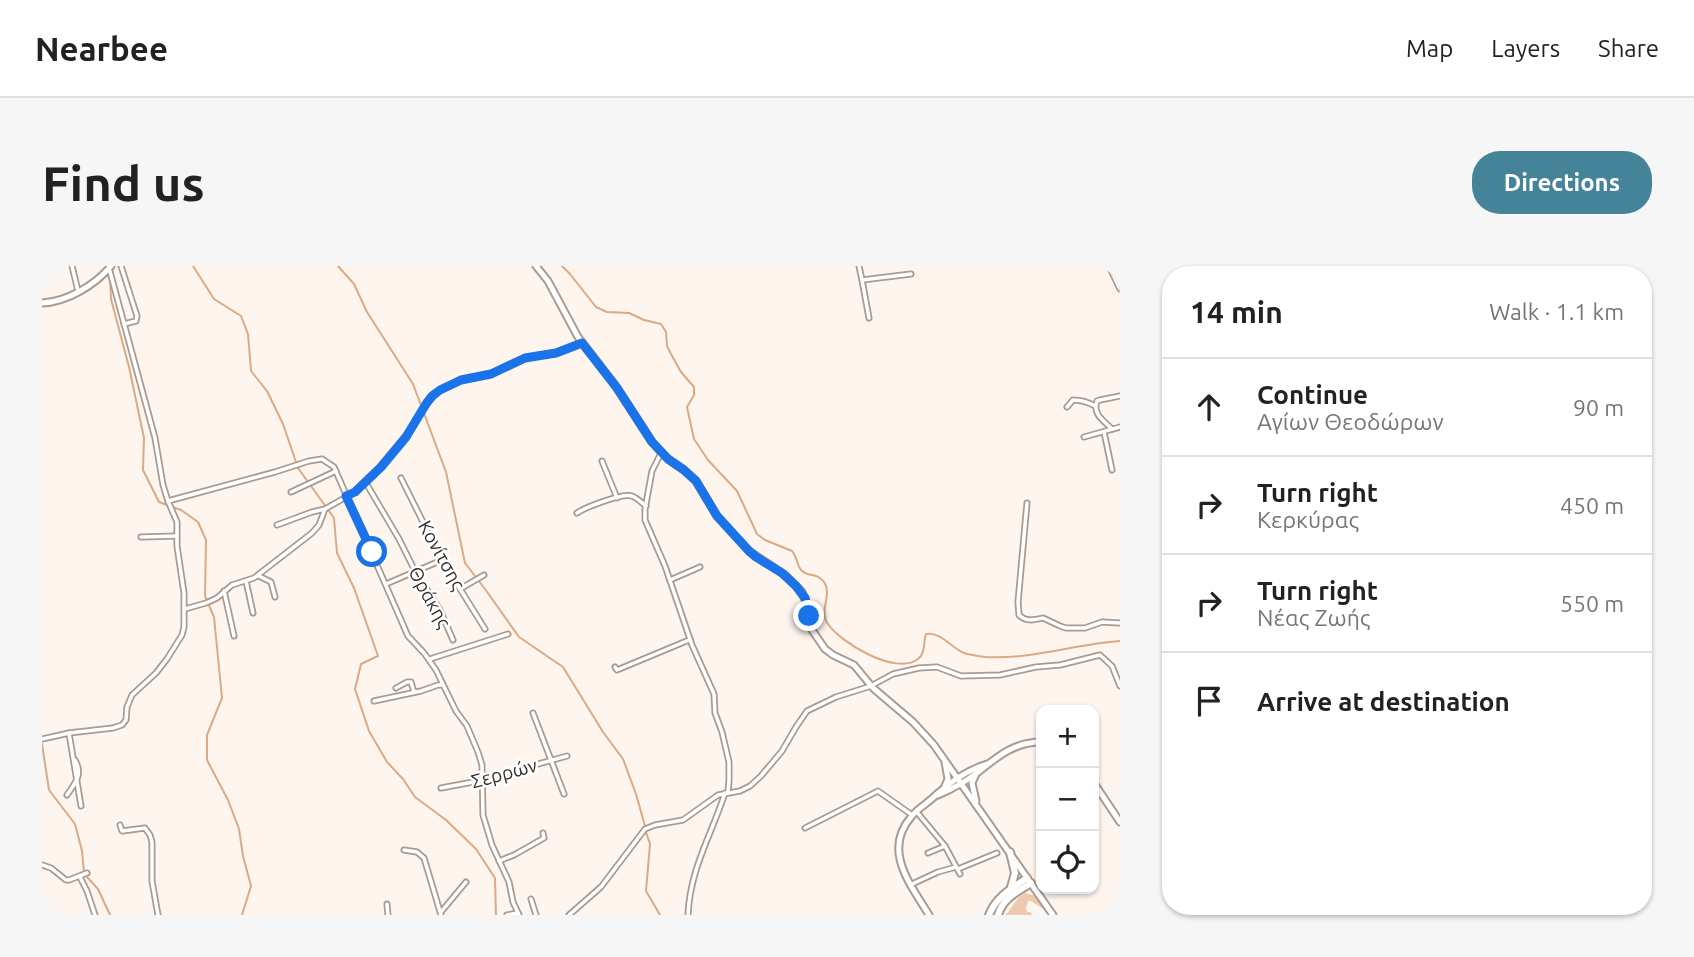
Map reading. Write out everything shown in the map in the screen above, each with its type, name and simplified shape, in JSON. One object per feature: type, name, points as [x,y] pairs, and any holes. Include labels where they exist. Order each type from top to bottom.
[{"type":"highway","points":[[989,915],[994,905],[1013,884],[1015,873],[1010,852]]},
{"type":"highway","points":[[1007,891],[1029,881]]},
{"type":"highway","points":[[998,915],[1007,899],[1029,881]]},
{"type":"highway","points":[[1112,915],[1120,912]]},
{"type":"street","points":[[72,266],[78,291]]},
{"type":"street","points":[[121,266],[137,316],[135,321],[124,324]]},
{"type":"street","points":[[536,266],[582,343],[615,385],[643,431],[661,453],[696,481],[717,516],[749,551],[796,586],[805,598],[812,629],[822,646],[833,655],[854,665],[871,686],[913,723],[944,759],[1053,915]]},
{"type":"street","points":[[859,266],[869,318]]},
{"type":"street","points":[[1110,266],[1120,289]]},
{"type":"street","points":[[42,303],[61,300],[78,291],[100,278],[110,267]]},
{"type":"street","points":[[42,739],[113,728],[124,723],[132,695],[161,666],[182,635],[185,609],[177,546],[177,522],[167,501],[155,438],[110,267]]},
{"type":"street","points":[[862,280],[911,274]]},
{"type":"street","points":[[277,525],[325,509],[355,492],[389,459],[426,404],[440,390],[461,380],[491,374],[525,358],[556,353],[582,343]]},
{"type":"street","points":[[1112,429],[1097,414],[1095,406],[1097,401],[1120,396]]},
{"type":"street","points":[[1067,407],[1073,400],[1095,406]]},
{"type":"street","points":[[1084,437],[1120,427]]},
{"type":"street","points":[[1104,432],[1112,470]]},
{"type":"street","points":[[661,453],[652,471],[645,520],[714,694],[715,712],[729,762],[726,793],[696,865],[689,894],[688,915]]},
{"type":"street","points":[[167,501],[317,459],[328,461],[336,471],[408,636],[429,660],[467,726],[478,752],[482,765],[483,815],[492,845],[509,882],[518,914],[508,915]]},
{"type":"street","points":[[602,461],[617,498]]},
{"type":"street","points":[[291,492],[336,471]]},
{"type":"street","name":"Κονίτσης","points":[[401,478],[442,560],[485,629]]},
{"type":"street","name":"Θράκης","points":[[366,482],[415,571],[440,610],[453,640]]},
{"type":"street","points":[[578,513],[630,495],[646,506]]},
{"type":"street","points":[[1027,503],[1019,615],[1031,620],[1043,618],[1066,628],[1086,628],[1102,622],[1120,623]]},
{"type":"street","points":[[185,609],[217,598],[232,585],[258,575],[314,531],[325,509]]},
{"type":"street","points":[[141,537],[177,536]]},
{"type":"street","points":[[386,584],[442,560]]},
{"type":"street","points":[[669,580],[700,566]]},
{"type":"street","points":[[258,575],[271,582],[275,597]]},
{"type":"street","points":[[460,589],[484,575]]},
{"type":"street","points":[[246,580],[253,613]]},
{"type":"street","points":[[224,591],[234,636]]},
{"type":"street","points":[[429,660],[508,634]]},
{"type":"street","points":[[615,667],[617,670],[690,639]]},
{"type":"street","points":[[569,915],[601,887],[646,830],[655,825],[683,820],[713,798],[745,789],[761,776],[782,751],[807,711],[836,697],[871,686],[893,674],[919,668],[937,667],[961,676],[986,676],[1060,665],[1100,655],[1112,666],[1120,686]]},
{"type":"street","points":[[396,688],[411,682],[414,692]]},
{"type":"street","points":[[374,701],[444,685]]},
{"type":"street","points":[[533,713],[564,794]]},
{"type":"street","points":[[69,733],[81,806]]},
{"type":"street","points":[[929,915],[901,865],[898,848],[902,831],[914,813],[960,780],[968,771],[986,764],[1016,746],[1036,742]]},
{"type":"street","name":"Σερρών","points":[[441,788],[566,756]]},
{"type":"street","points":[[944,759],[948,779],[945,787]]},
{"type":"street","points":[[977,804],[972,783],[986,764]]},
{"type":"street","points":[[935,797],[945,787],[978,772]]},
{"type":"street","points":[[67,795],[76,780]]},
{"type":"street","points":[[1099,790],[1120,822]]},
{"type":"street","points":[[805,828],[875,791],[880,792],[914,813],[945,846],[958,870]]},
{"type":"street","points":[[120,825],[122,831],[145,828],[150,835],[152,881],[158,915]]},
{"type":"street","points":[[499,861],[544,838],[542,833]]},
{"type":"street","points":[[928,853],[945,846]]},
{"type":"street","points":[[404,850],[417,852],[424,858],[441,914]]},
{"type":"street","points":[[517,853],[519,859]]},
{"type":"street","points":[[910,885],[939,872],[958,870],[998,853]]},
{"type":"street","points":[[42,865],[51,868],[66,880],[87,873]]},
{"type":"street","points":[[79,877],[95,915]]},
{"type":"street","points":[[441,914],[466,882]]},
{"type":"street","points":[[531,899],[536,915]]},
{"type":"street","points":[[387,904],[388,915]]},
{"type":"shaded area","points":[[1025,893],[1037,896],[1044,907],[1028,901],[1027,912],[1032,915],[1005,915],[1019,898]]},
{"type":"waterway","points":[[193,266],[214,299],[241,316],[248,334],[251,371],[267,391],[283,424],[298,468],[334,518],[337,553],[354,588],[378,656],[361,664],[355,689],[369,731],[387,762],[415,797],[446,820],[476,849],[495,878],[496,915]]},
{"type":"waterway","points":[[338,266],[354,284],[367,312],[413,384],[446,472],[465,563],[519,637],[563,667],[623,759],[645,826]]},
{"type":"waterway","points":[[562,266],[596,307],[607,312],[629,313],[661,324],[666,332],[667,346],[671,354],[694,387],[694,395],[687,407],[694,439],[708,460],[737,491],[757,534],[792,551],[801,570],[824,582],[827,592],[825,619],[844,640],[870,655],[896,663],[908,663],[921,657],[926,634],[937,635],[964,653],[985,657],[1036,654],[1120,641]]},
{"type":"waterway","points":[[110,278],[111,299],[144,438],[143,470],[159,502],[181,510],[198,522],[206,540],[205,596],[214,617],[222,698],[207,735],[207,760],[228,800],[239,829],[251,886],[242,915]]},
{"type":"waterway","points":[[42,744],[49,790],[75,824],[84,872]]},
{"type":"waterway","points":[[646,832],[650,844],[646,891],[660,915]]},
{"type":"waterway","points":[[86,876],[98,889],[110,915]]},
{"type":"route","points":[[372,552],[346,496],[355,492],[389,459],[432,396],[452,383],[491,374],[533,355],[548,355],[582,343],[617,388],[652,442],[668,459],[696,481],[723,524],[749,551],[796,586],[805,598],[809,616]]}]
